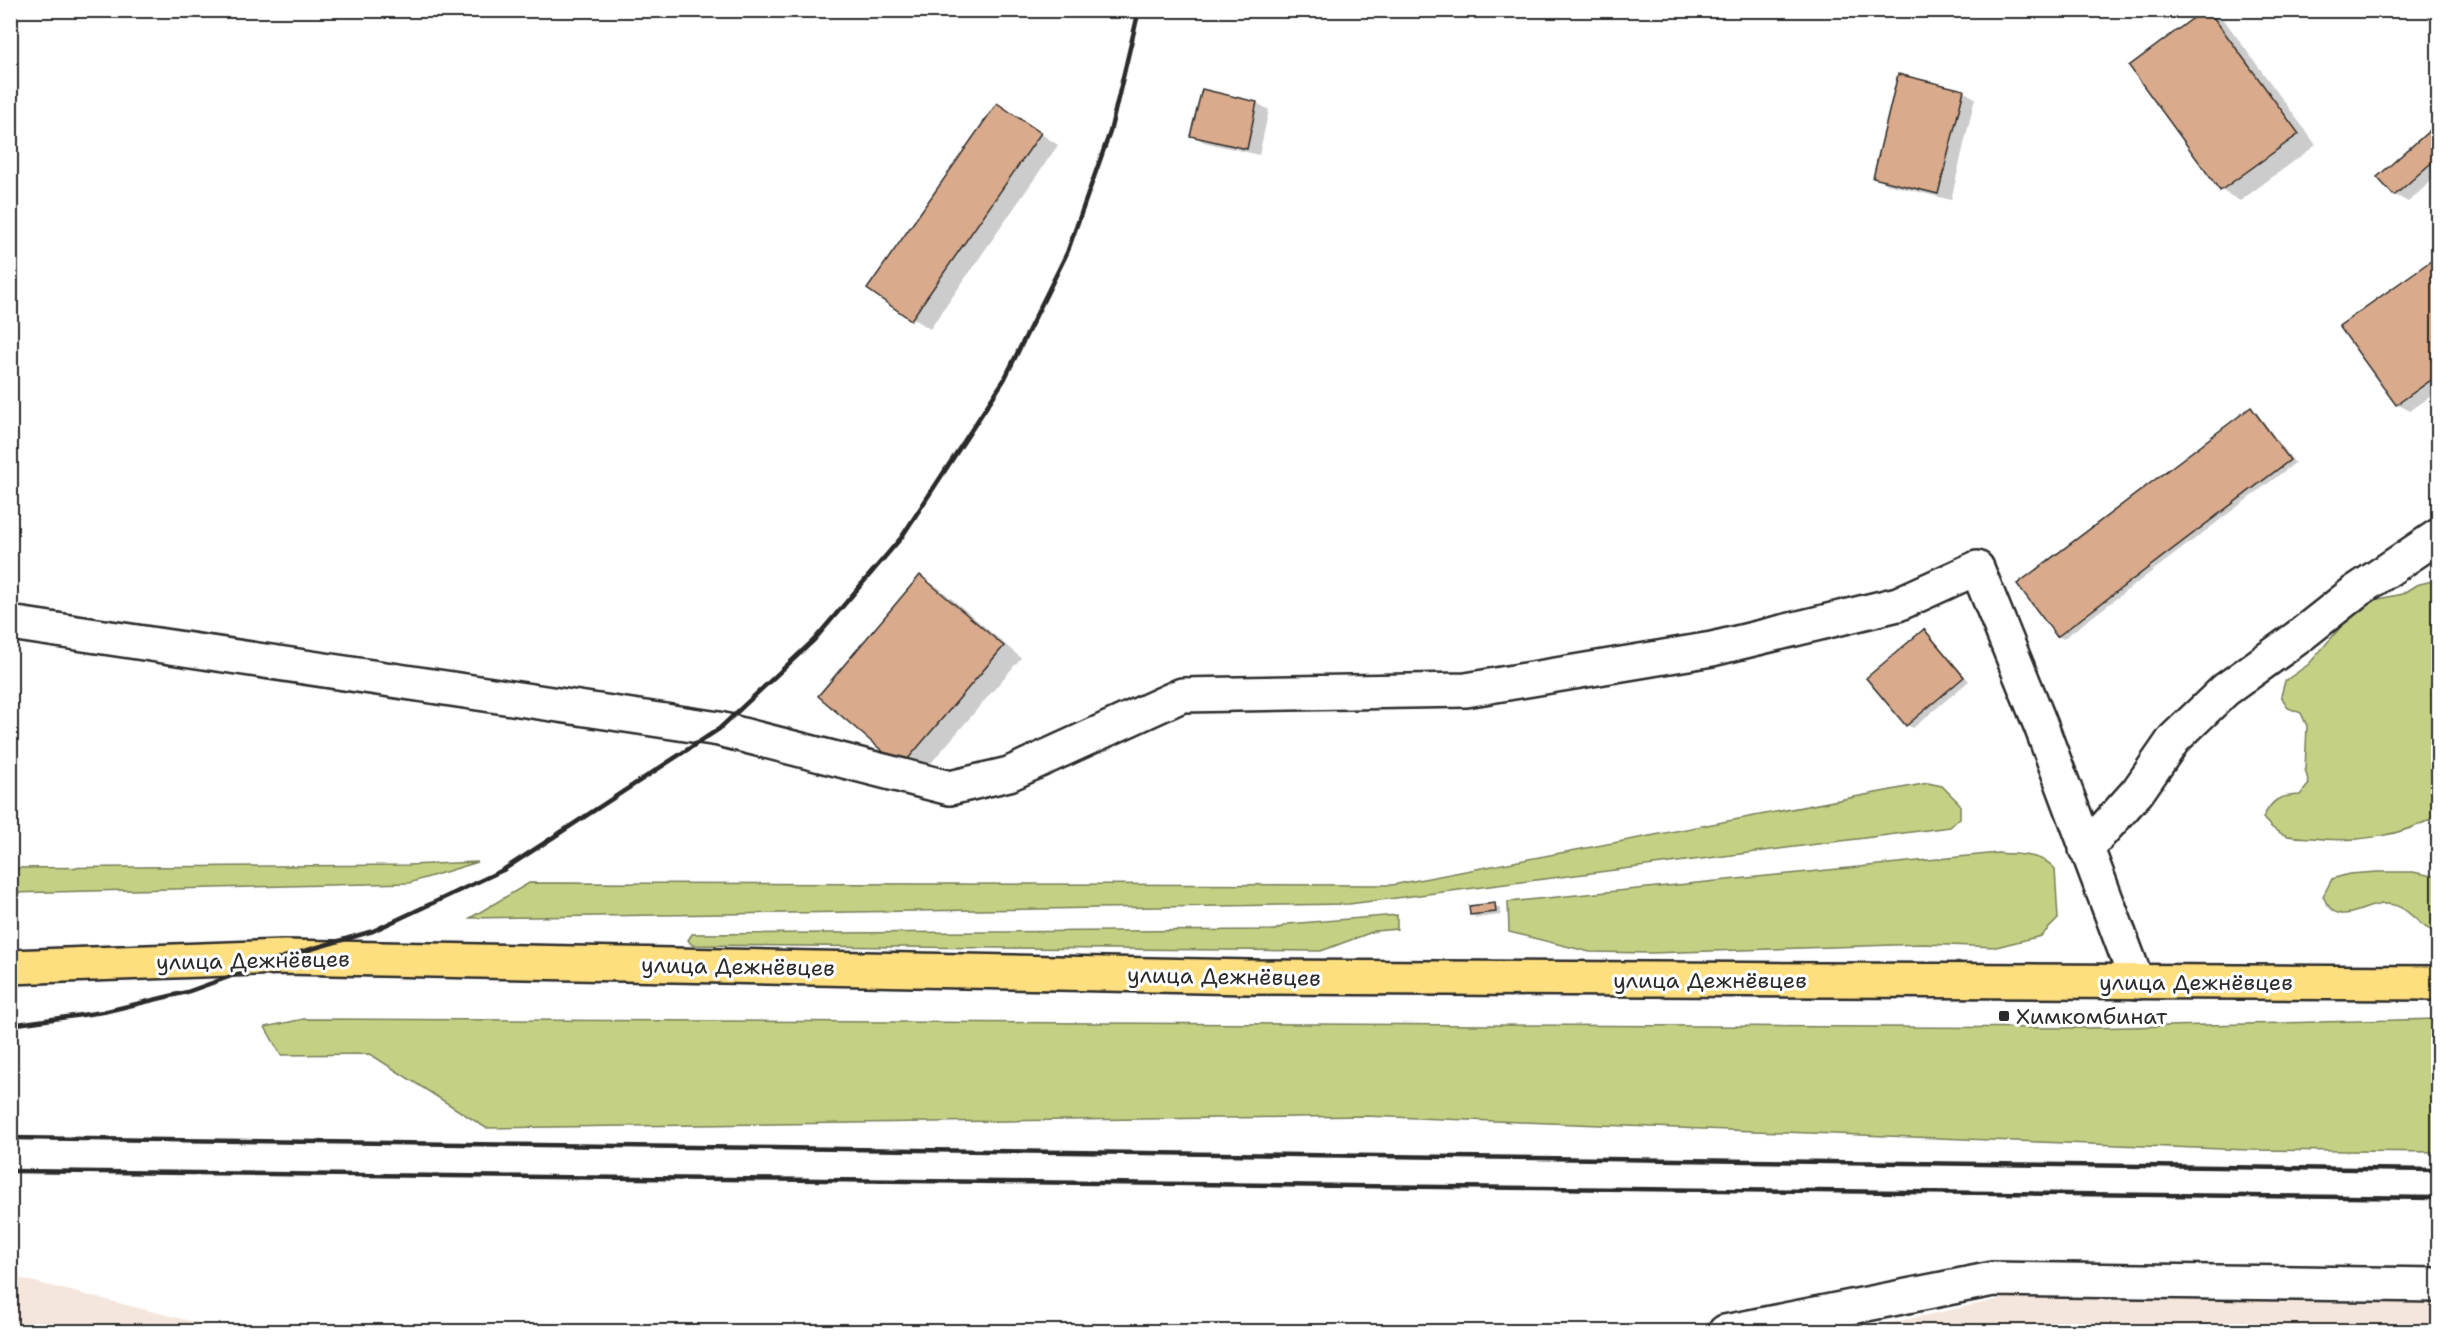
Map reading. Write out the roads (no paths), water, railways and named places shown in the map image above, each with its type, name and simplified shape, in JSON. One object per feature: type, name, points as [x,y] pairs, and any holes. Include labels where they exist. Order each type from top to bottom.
[{"type":"main road","name":"улица Дежнёвцев","points":[[10,967],[284,957],[1237,977],[2439,983]]},
{"type":"street","points":[[2086,849],[2138,791],[2174,739],[2225,690],[2297,638],[2355,592],[2439,536]]},
{"type":"street","points":[[10,623],[719,729],[950,788],[1009,774],[1182,694],[1466,690],[1712,649],[1898,604],[1977,568],[2041,726],[2137,982]]},
{"type":"street","points":[[1742,1330],[1993,1279],[2439,1285]]},
{"type":"railway","points":[[10,1025],[103,1012],[187,992],[284,957],[373,931],[503,870],[719,729],[814,640],[901,538],[1004,380],[1067,253],[1110,132],[1139,10]]},
{"type":"railway","points":[[10,1138],[2438,1170]]},
{"type":"railway","points":[[10,1171],[2438,1198]]},
{"type":"place","name":"Химкомбинат","points":[[2004,1016]]}]
